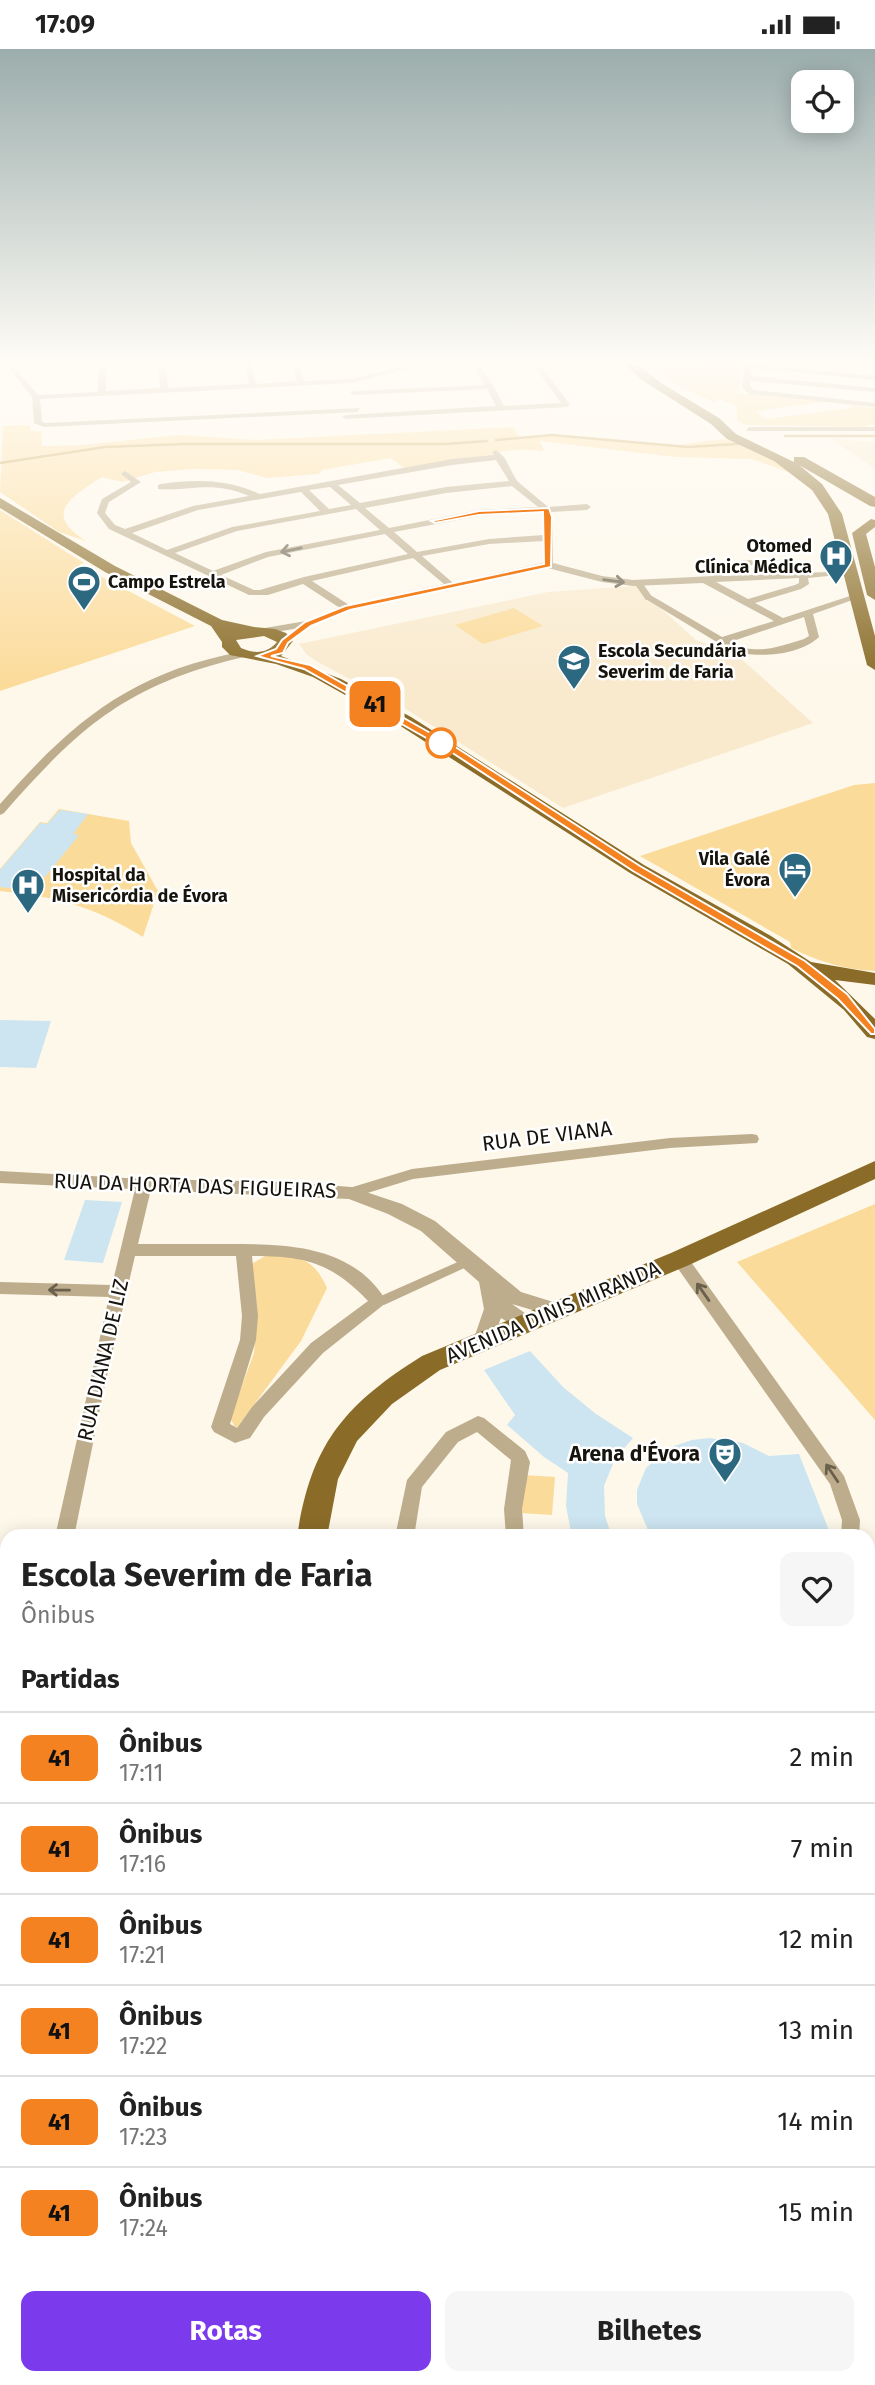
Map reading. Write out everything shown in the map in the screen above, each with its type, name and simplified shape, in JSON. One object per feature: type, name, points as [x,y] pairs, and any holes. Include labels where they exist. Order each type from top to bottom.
[{"type":"main road","points":[[796,469],[808,479],[834,512],[875,665]]},
{"type":"main road","points":[[812,469],[875,504]]},
{"type":"main road","points":[[0,502],[90,558],[217,623],[281,637],[307,667]]},
{"type":"main road","points":[[834,512],[847,502],[875,504]]},
{"type":"main road","points":[[834,512],[854,522],[873,523]]},
{"type":"main road","points":[[873,523],[859,534],[875,594]]},
{"type":"main road","points":[[217,623],[234,648],[307,667],[446,746],[636,868],[801,964],[843,996],[875,1032]]},
{"type":"main road","points":[[234,648],[235,637],[258,632]]},
{"type":"main road","points":[[261,656],[280,651],[285,644]]},
{"type":"main road","points":[[801,964],[844,976],[875,979]]},
{"type":"main road","name":"AVENIDA DINIS MIRANDA","points":[[313,1529],[316,1507],[334,1451],[363,1413],[380,1397],[431,1363],[680,1259],[875,1169]]},
{"type":"street","points":[[126,531],[196,508],[411,469]]},
{"type":"street","points":[[506,469],[513,482],[546,509],[548,565]]},
{"type":"street","points":[[125,474],[138,482],[105,501],[101,513],[111,527],[126,531],[246,592],[257,594],[268,593],[304,580],[503,539],[548,538]]},
{"type":"street","points":[[359,478],[367,486]]},
{"type":"street","points":[[166,552],[229,531],[466,487],[513,482]]},
{"type":"street","points":[[161,487],[184,483],[217,483],[239,487],[257,496]]},
{"type":"street","points":[[331,483],[451,586]]},
{"type":"street","points":[[302,488],[328,513]]},
{"type":"street","points":[[376,494],[384,502]]},
{"type":"street","points":[[211,575],[266,555],[479,513],[587,507]]},
{"type":"street","points":[[720,579],[712,566],[751,563]]},
{"type":"street","points":[[258,632],[308,624],[348,608],[548,565],[602,579],[638,583],[825,574]]},
{"type":"street","points":[[747,602],[804,584],[803,574]]},
{"type":"street","points":[[304,580],[348,608]]},
{"type":"street","points":[[705,580],[782,621]]},
{"type":"street","points":[[638,583],[649,598],[742,654],[753,655],[808,641],[814,637],[808,613]]},
{"type":"street","points":[[720,641],[840,603],[858,603]]},
{"type":"street","points":[[285,644],[308,624]]},
{"type":"street","points":[[0,811],[66,739],[108,707],[167,677],[217,658],[234,648]]},
{"type":"street","name":"RUA DE VIANA","points":[[351,1193],[412,1174],[670,1143],[752,1139]]},
{"type":"street","name":"RUA DA HORTA DAS FIGUEIRAS","points":[[0,1177],[144,1185],[288,1188],[351,1193],[421,1222],[442,1236],[489,1279],[514,1297],[556,1310]]},
{"type":"street","name":"RUA DIANA DE LIZ","points":[[67,1529],[118,1291],[144,1185]]},
{"type":"street","points":[[128,1250],[301,1252],[343,1266],[379,1302]]},
{"type":"street","points":[[243,1250],[249,1328],[243,1361],[220,1427],[235,1436],[244,1433],[258,1412],[317,1348],[346,1324],[379,1302],[469,1261]]},
{"type":"street","points":[[680,1259],[838,1481],[851,1520],[850,1529]]},
{"type":"street","points":[[483,1341],[494,1309],[489,1279]]},
{"type":"street","name":"RUA DA HORTA DAS FIGUEIRAS","points":[[489,1279],[505,1310],[525,1323]]},
{"type":"street","points":[[0,1288],[118,1291]]},
{"type":"street","points":[[406,1529],[414,1485],[452,1437],[478,1423],[519,1456],[521,1462],[513,1509],[515,1529]]},
{"type":"shaded area","points":[[1,469],[193,469],[155,472],[122,482],[102,477],[81,491],[72,498],[64,513],[65,522],[86,541],[59,532],[0,492]]},
{"type":"shaded area","points":[[194,469],[328,469],[319,474],[267,478],[237,470]]},
{"type":"shaded area","name":"Campo Estrela","points":[[0,510],[84,563],[79,565],[195,626],[0,691]]},
{"type":"shaded area","name":"Escola Secundária Severim de Faria","points":[[636,586],[696,640],[739,657],[813,723],[563,808],[409,711],[318,662],[307,655],[299,644],[548,592]]},
{"type":"shaded area","points":[[514,608],[543,626],[483,644],[455,625]]},
{"type":"shaded area","name":"Vila Galé Évora","points":[[875,783],[875,971],[832,964],[791,948],[790,942],[640,856],[854,785]]},
{"type":"shaded area","points":[[59,809],[129,821],[131,843],[158,891],[143,937],[91,910],[58,900],[0,891],[0,869],[40,822],[47,823]]},
{"type":"shaded area","points":[[875,1204],[875,1420],[737,1262]]},
{"type":"shaded area","points":[[267,1255],[297,1258],[311,1264],[327,1288],[301,1341],[236,1429],[230,1418],[254,1353],[257,1305],[248,1266]]},
{"type":"shaded area","points":[[524,1475],[555,1477],[552,1515],[520,1513]]},
{"type":"building","points":[[60,810],[88,814],[73,834],[79,835],[45,877],[38,876],[25,890],[0,887],[0,870],[40,823],[47,824]]},
{"type":"building","points":[[0,1020],[51,1021],[36,1068],[0,1067]]},
{"type":"building","points":[[85,1200],[122,1202],[103,1263],[64,1260]]},
{"type":"building","points":[[530,1351],[563,1387],[596,1414],[633,1438],[615,1459],[604,1486],[605,1516],[609,1529],[570,1529],[566,1506],[568,1473],[544,1457],[507,1425],[515,1415],[484,1370]]},
{"type":"building","name":"Arena d'Évora","points":[[710,1438],[743,1443],[769,1456],[799,1454],[828,1529],[648,1529],[637,1504],[637,1490],[646,1468],[668,1448],[692,1440]]},
{"type":"bus line","name":"41","points":[[435,521],[479,513],[546,509],[549,517],[548,565],[348,608],[308,624],[285,641],[280,651],[261,656],[307,667],[454,750],[636,868],[801,964],[843,996],[875,1032]]},
{"type":"place","name":"Otomed Clínica Médica","points":[[836,586]]},
{"type":"place","name":"Campo Estrela","points":[[84,612]]},
{"type":"place","name":"Escola Secundária Severim de Faria","points":[[574,691]]},
{"type":"place","name":"Vila Galé Évora","points":[[795,899]]},
{"type":"place","name":"Hospital da Misericórdia de Évora","points":[[28,915]]},
{"type":"place","name":"Arena d'Évora","points":[[725,1484]]}]
